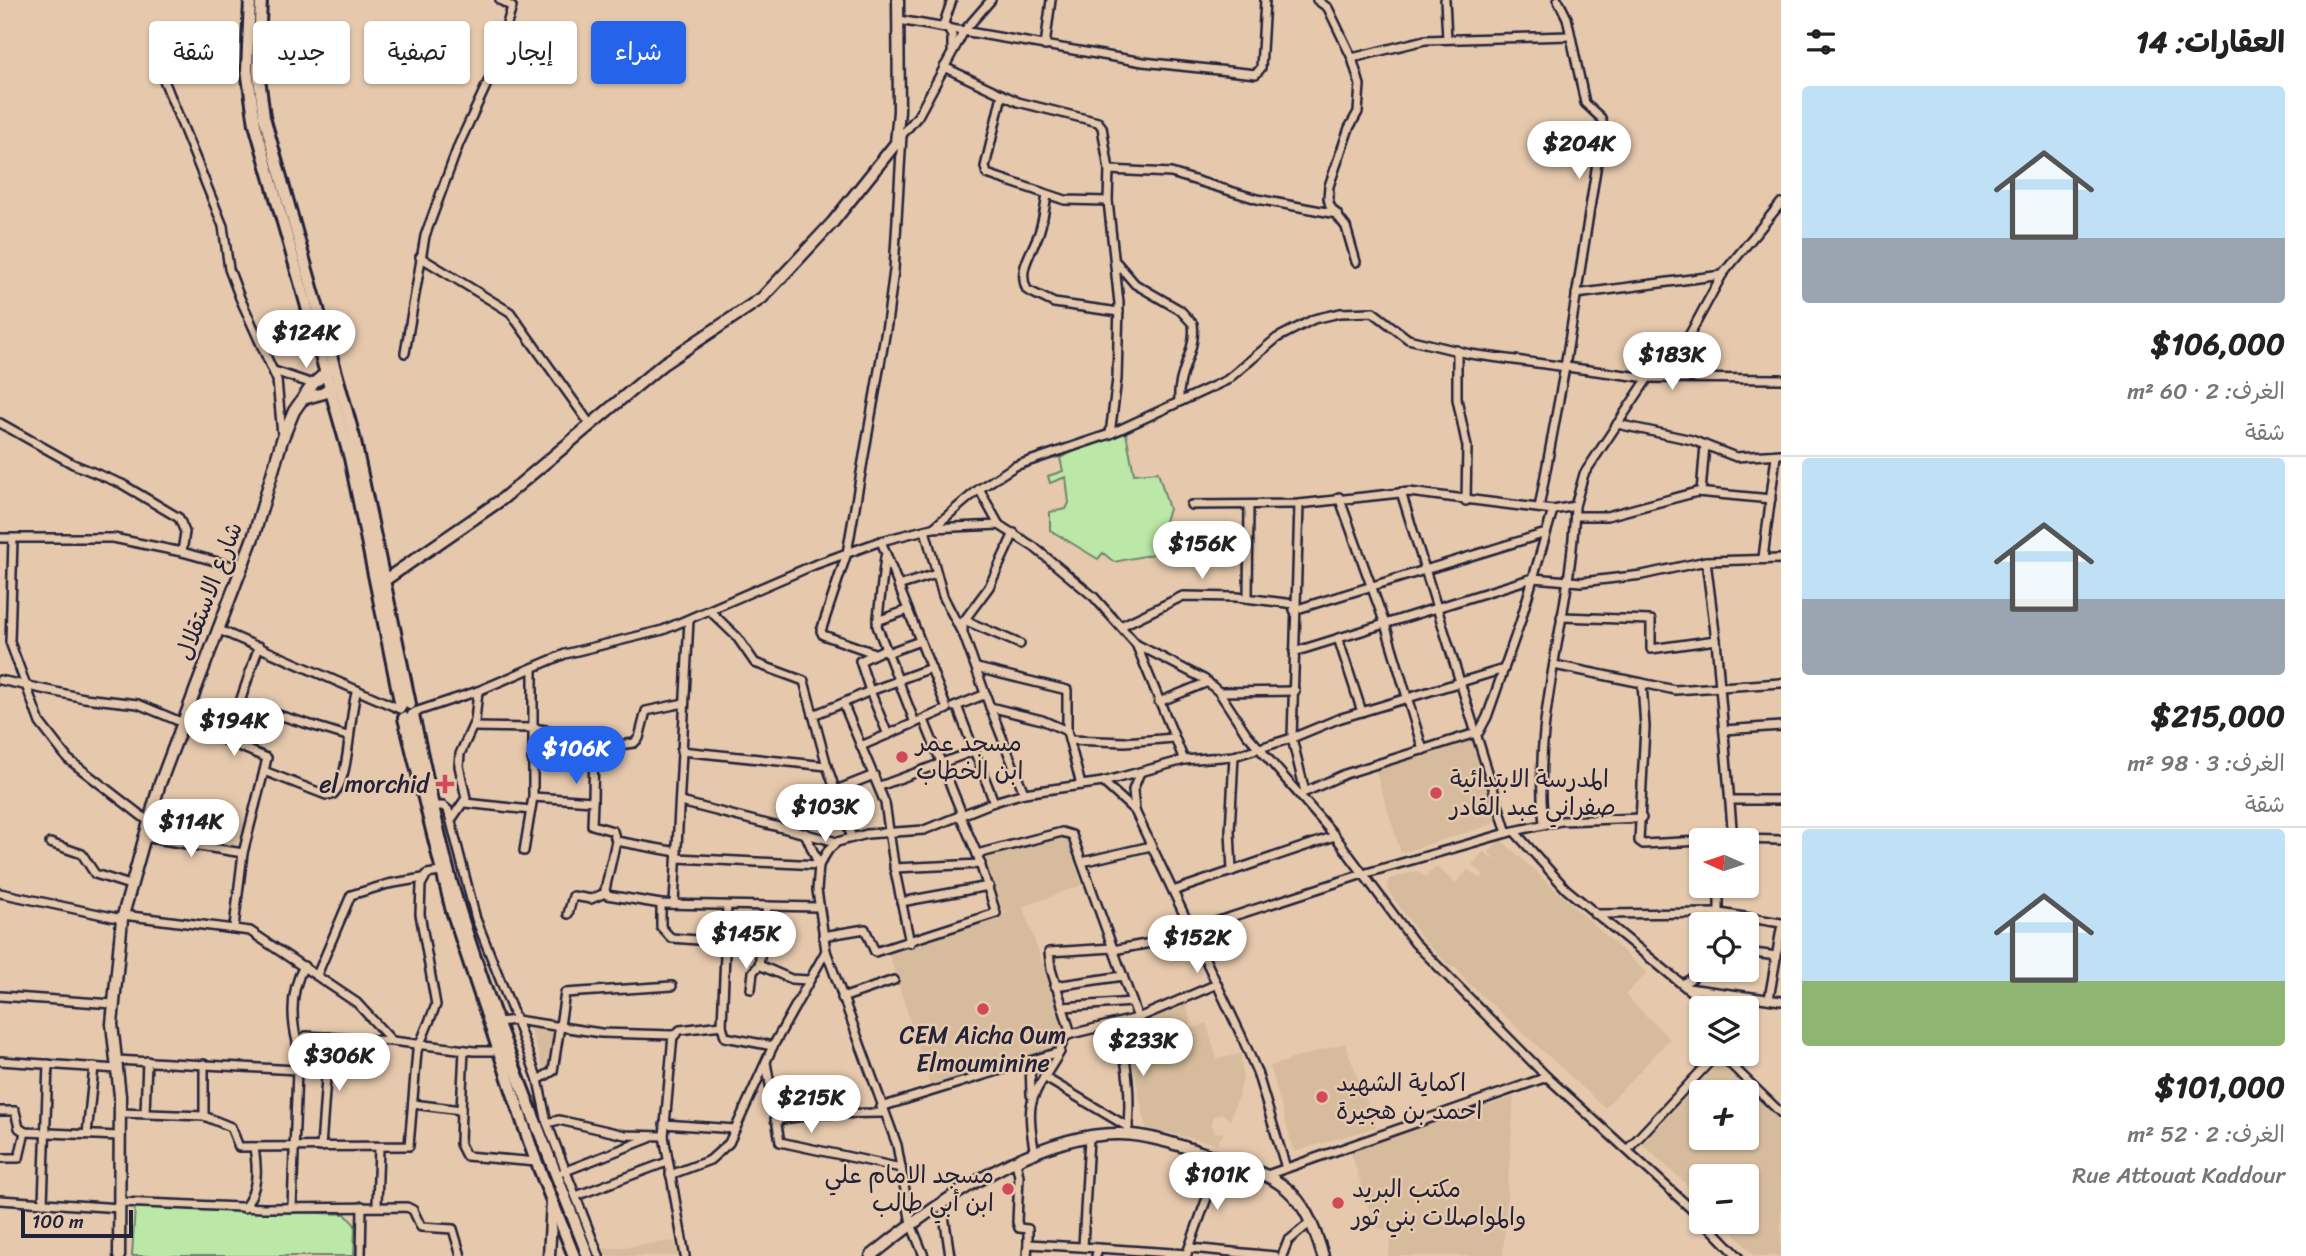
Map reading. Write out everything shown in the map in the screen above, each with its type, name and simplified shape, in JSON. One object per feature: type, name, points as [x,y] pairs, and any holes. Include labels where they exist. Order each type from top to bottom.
[{"type":"main road","points":[[250,0],[247,69],[255,124],[330,369],[339,380],[385,580],[407,711],[451,881],[529,1110],[561,1173],[588,1256]]},
{"type":"main road","points":[[261,0],[258,70],[264,117],[330,369],[330,389],[357,489],[440,872],[537,1162],[574,1256]]},
{"type":"street","points":[[405,354],[420,257],[459,144],[493,71],[510,20],[512,7],[500,0]]},
{"type":"street","points":[[874,653],[821,632],[847,553],[893,285],[899,139],[898,0]]},
{"type":"street","points":[[945,26],[952,0]]},
{"type":"street","points":[[385,580],[501,500],[663,364],[769,291],[853,199],[918,117],[964,31],[991,0]]},
{"type":"street","points":[[1045,46],[1051,0]]},
{"type":"street","points":[[899,20],[1208,71],[1256,74],[1261,68],[1265,0]]},
{"type":"street","points":[[1317,0],[1328,8],[1352,58],[1360,85],[1360,101],[1329,186],[1330,206],[1346,228],[1356,262]]},
{"type":"street","points":[[1445,0],[1447,39]]},
{"type":"street","points":[[1539,508],[1565,367],[1603,125],[1601,118],[1585,103],[1559,0]]},
{"type":"street","points":[[945,26],[952,36],[952,53]]},
{"type":"street","points":[[1352,58],[1413,42],[1570,36]]},
{"type":"street","points":[[944,68],[1002,95],[1098,122],[1104,132],[1119,313],[1117,379],[1110,435]]},
{"type":"street","points":[[166,84],[223,226],[229,269],[274,370],[279,394],[282,440]]},
{"type":"street","points":[[1002,95],[986,172],[991,177],[1047,195],[1077,201],[1108,201]]},
{"type":"street","points":[[1109,170],[1171,173],[1257,200],[1337,214]]},
{"type":"street","points":[[1047,195],[1040,231],[1025,265],[1023,276],[1027,290],[1054,303],[1119,313]]},
{"type":"street","points":[[1666,378],[1722,275],[1781,203]]},
{"type":"street","points":[[420,257],[510,312],[590,424]]},
{"type":"street","points":[[1115,260],[1135,284],[1180,310],[1194,324],[1193,338],[1179,382],[1179,400]]},
{"type":"street","points":[[1576,294],[1722,275]]},
{"type":"street","points":[[929,529],[979,489],[1015,466],[1110,435],[1179,400],[1227,380],[1277,338],[1294,328],[1340,313],[1373,312],[1408,339],[1457,350],[1565,367],[1648,378],[1781,379]]},
{"type":"street","points":[[1457,350],[1457,399],[1467,447],[1466,501]]},
{"type":"street","name":"شارع الاستقلال","points":[[119,1256],[120,1113],[113,1004],[122,917],[148,821],[268,494],[282,440],[313,384],[330,369]]},
{"type":"street","points":[[274,370],[313,384]]},
{"type":"street","points":[[1544,824],[1540,748],[1554,666],[1575,506],[1584,474],[1648,378]]},
{"type":"street","points":[[303,399],[330,389],[339,380]]},
{"type":"street","points":[[0,424],[21,432],[74,464],[122,484],[179,518],[185,532],[182,552]]},
{"type":"street","points":[[1617,424],[1705,445],[1736,457],[1779,455],[1763,558]]},
{"type":"street","points":[[1701,492],[1705,445]]},
{"type":"street","points":[[979,489],[999,525]]},
{"type":"street","points":[[1401,492],[1459,682],[1510,832],[1594,914],[1697,996]]},
{"type":"street","points":[[1191,505],[1299,504],[1339,497],[1401,492],[1553,510],[1575,506]]},
{"type":"street","points":[[1574,516],[1607,516],[1701,492],[1771,499]]},
{"type":"street","points":[[1339,497],[1385,624],[1423,750]]},
{"type":"street","points":[[1299,504],[1292,738],[1302,794]]},
{"type":"street","points":[[1248,598],[1249,505]]},
{"type":"street","points":[[1302,794],[1336,777],[1476,735],[1487,718],[1504,669],[1553,510]]},
{"type":"street","points":[[217,629],[407,711],[478,691],[565,654],[643,636],[690,620],[881,541],[929,529],[999,525],[1014,533],[1094,597],[1136,644],[1184,760]]},
{"type":"street","points":[[929,529],[936,574],[943,596],[977,668],[1024,793]]},
{"type":"street","points":[[962,634],[964,620],[989,587],[1014,533]]},
{"type":"street","points":[[1121,626],[1183,596],[1248,598],[1294,607],[1372,587],[1546,533]]},
{"type":"street","points":[[0,538],[113,538],[182,552],[240,568]]},
{"type":"street","points":[[13,539],[9,635],[13,655],[40,723],[61,753],[148,821]]},
{"type":"street","points":[[881,541],[947,709]]},
{"type":"street","points":[[885,554],[877,621],[915,723]]},
{"type":"street","points":[[1294,652],[1533,578],[1566,582],[1642,575],[1706,561],[1781,559]]},
{"type":"street","points":[[1706,561],[1721,689],[1732,828]]},
{"type":"street","points":[[898,586],[936,574]]},
{"type":"street","points":[[877,621],[908,610]]},
{"type":"street","points":[[710,611],[737,637],[755,663],[804,681],[827,766],[852,838]]},
{"type":"street","points":[[1561,617],[1651,620],[1651,649],[1716,640]]},
{"type":"street","points":[[674,904],[690,620]]},
{"type":"street","points":[[964,620],[1020,645]]},
{"type":"street","points":[[1338,638],[1362,712]]},
{"type":"street","points":[[888,735],[860,661],[874,653],[920,640]]},
{"type":"street","points":[[1136,644],[1208,682],[1219,692],[1260,748],[1302,794],[1335,836],[1414,943],[1547,1077],[1689,1207]]},
{"type":"street","points":[[227,740],[259,646]]},
{"type":"street","points":[[1554,666],[1675,690],[1781,683]]},
{"type":"street","points":[[524,851],[533,797],[533,668]]},
{"type":"street","points":[[813,715],[931,668]]},
{"type":"street","points":[[977,668],[1068,690],[1067,731],[1081,785]]},
{"type":"street","points":[[924,1256],[911,1224],[897,1145],[826,951],[818,907],[820,865],[829,849],[837,842],[852,838],[924,830],[1024,793],[1103,782],[1184,760],[1234,756],[1362,712],[1504,669]]},
{"type":"street","points":[[0,680],[84,698],[138,704],[267,758],[243,853],[234,927]]},
{"type":"street","points":[[1159,702],[1208,682]]},
{"type":"street","points":[[1642,683],[1645,727],[1639,839],[1643,845],[1689,842]]},
{"type":"street","points":[[264,771],[332,795],[337,791],[343,775],[347,736],[357,690]]},
{"type":"street","points":[[451,820],[465,803],[460,754],[473,727],[478,691]]},
{"type":"street","points":[[1219,692],[1295,691]]},
{"type":"street","points":[[861,746],[986,694]]},
{"type":"street","points":[[843,702],[880,786],[910,943]]},
{"type":"street","points":[[239,703],[347,736]]},
{"type":"street","points":[[596,748],[634,743],[639,737],[646,710],[684,703]]},
{"type":"street","points":[[957,705],[994,802]]},
{"type":"street","points":[[990,707],[1042,720],[1067,731]]},
{"type":"street","points":[[823,936],[865,929],[875,952],[910,943],[996,913],[981,864],[924,720]]},
{"type":"street","points":[[1724,730],[1781,726]]},
{"type":"street","points":[[473,727],[532,728],[594,737],[596,748],[593,827],[612,830],[616,841],[606,893]]},
{"type":"street","points":[[1069,740],[1174,738]]},
{"type":"street","points":[[681,751],[827,766]]},
{"type":"street","points":[[880,786],[974,751]]},
{"type":"street","points":[[1232,871],[1230,831],[1234,756]]},
{"type":"street","points":[[532,759],[595,763]]},
{"type":"street","points":[[1140,772],[1133,790],[1135,811],[1253,1061],[1286,1168]]},
{"type":"street","points":[[836,790],[874,775]]},
{"type":"street","points":[[1103,782],[1135,811]]},
{"type":"street","points":[[533,797],[593,801]]},
{"type":"street","points":[[1730,800],[1781,800]]},
{"type":"street","points":[[465,803],[531,810]]},
{"type":"street","points":[[681,803],[837,842]]},
{"type":"street","points":[[433,806],[446,808],[451,820],[476,919],[538,1080],[561,1173],[576,1196],[599,1256]]},
{"type":"street","points":[[1071,1034],[1055,986],[1050,951],[1113,949],[1192,933],[1363,874],[1544,824],[1642,818]]},
{"type":"street","points":[[977,854],[1067,831],[1072,835],[1138,1018]]},
{"type":"street","points":[[805,834],[820,865]]},
{"type":"street","points":[[1173,891],[1335,836]]},
{"type":"street","points":[[143,837],[243,853]]},
{"type":"street","points":[[1759,840],[1781,841]]},
{"type":"street","points":[[616,841],[677,855],[820,865]]},
{"type":"street","points":[[50,843],[82,854],[95,874],[130,885]]},
{"type":"street","points":[[1082,862],[1151,846]]},
{"type":"street","points":[[894,868],[981,864]]},
{"type":"street","points":[[317,975],[351,895],[440,872]]},
{"type":"street","points":[[120,1113],[204,1116],[231,1127],[239,1147],[409,1146],[418,1044],[430,1025],[436,1005],[420,915],[423,878]]},
{"type":"street","points":[[901,902],[989,886]]},
{"type":"street","points":[[0,892],[122,917],[234,927],[250,931],[363,1008],[392,1041]]},
{"type":"street","points":[[568,914],[573,896],[591,899],[606,893],[661,904],[818,907]]},
{"type":"street","points":[[661,904],[661,927],[671,938],[725,942]]},
{"type":"street","points":[[727,906],[722,1025],[725,1037],[772,1046]]},
{"type":"street","points":[[751,989],[753,972],[759,965],[767,906]]},
{"type":"street","points":[[1594,914],[1689,914]]},
{"type":"street","points":[[1759,920],[1781,923]]},
{"type":"street","points":[[1769,999],[1781,929]]},
{"type":"street","points":[[670,1175],[710,1160],[729,1143],[772,1046],[826,951]]},
{"type":"street","points":[[1759,954],[1777,956]]},
{"type":"street","points":[[759,965],[791,979],[808,980]]},
{"type":"street","points":[[292,1208],[297,1070],[297,1042],[293,1021],[295,990],[304,966]]},
{"type":"street","points":[[1055,986],[1123,976]]},
{"type":"street","points":[[842,998],[894,980]]},
{"type":"street","points":[[1686,986],[1690,982]]},
{"type":"street","points":[[1031,1099],[1060,1051],[1063,1039],[1071,1034],[1138,1018],[1217,984]]},
{"type":"street","points":[[538,1080],[553,1071],[567,992],[672,986]]},
{"type":"street","points":[[1686,986],[1781,1001]]},
{"type":"street","points":[[0,996],[113,1004]]},
{"type":"street","points":[[1063,1007],[1132,1002]]},
{"type":"street","points":[[498,1022],[516,1020],[601,1033],[670,1033],[674,1036]]},
{"type":"street","points":[[685,1256],[664,1136],[674,1036],[680,1030],[722,1025]]},
{"type":"street","points":[[1117,1025],[1130,1086],[1131,1108],[1127,1131]]},
{"type":"street","points":[[297,1042],[306,1036],[329,1037],[499,1051]]},
{"type":"street","points":[[321,1147],[329,1037]]},
{"type":"street","points":[[464,1050],[460,1144],[466,1156],[537,1162]]},
{"type":"street","points":[[775,1120],[882,1110],[1060,1051]]},
{"type":"street","points":[[765,1060],[779,1140],[901,1168]]},
{"type":"street","points":[[0,1061],[94,1067],[147,1061],[297,1070]]},
{"type":"street","points":[[145,1113],[147,1061]]},
{"type":"street","points":[[1030,1061],[1030,1125],[1035,1154]]},
{"type":"street","points":[[43,1203],[48,1064]]},
{"type":"street","points":[[204,1064],[204,1116]]},
{"type":"street","points":[[1628,1149],[1707,1066]]},
{"type":"street","points":[[1731,1066],[1781,1113]]},
{"type":"street","points":[[87,1134],[94,1067]]},
{"type":"street","points":[[1044,1077],[1127,1131],[1267,1175],[1291,1192],[1312,1221],[1323,1256]]},
{"type":"street","points":[[1267,1175],[1547,1077]]},
{"type":"street","points":[[413,1104],[461,1110]]},
{"type":"street","points":[[529,1110],[543,1104]]},
{"type":"street","points":[[0,1111],[15,1111],[19,1128],[25,1132],[119,1136]]},
{"type":"street","points":[[547,1123],[559,1120],[625,1135],[664,1136]]},
{"type":"street","points":[[664,1124],[735,1129]]},
{"type":"street","points":[[872,1256],[942,1202],[1016,1162],[1089,1138],[1127,1131]]},
{"type":"street","points":[[0,1158],[19,1158],[25,1132]]},
{"type":"street","points":[[561,1173],[655,1136]]},
{"type":"street","points":[[1083,1247],[1089,1138]]},
{"type":"street","points":[[244,1208],[253,1197],[257,1181],[254,1148]]},
{"type":"street","points":[[377,1205],[379,1148]]},
{"type":"street","points":[[1188,1252],[1222,1159]]},
{"type":"street","points":[[576,1196],[667,1162]]},
{"type":"street","points":[[1016,1162],[1019,1176],[1017,1225],[1028,1229],[1027,1256]]},
{"type":"street","points":[[0,1200],[244,1208],[377,1205],[410,1208],[421,1227],[452,1228],[457,1235],[461,1256]]},
{"type":"street","points":[[549,1256],[552,1202]]},
{"type":"street","points":[[942,1202],[950,1256]]},
{"type":"street","points":[[361,1256],[362,1206]]},
{"type":"street","points":[[1282,1256],[1289,1241],[1312,1221]]},
{"type":"street","points":[[1717,1234],[1738,1256]]},
{"type":"street","points":[[1028,1244],[1083,1247],[1097,1252],[1275,1256]]},
{"type":"shaded area","name":"المدرسة الابتدائية صفراني عبد القادر","points":[[1473,738],[1497,820],[1491,825],[1401,853],[1375,769]]},
{"type":"shaded area","name":"CEM Aicha Oum Elmouminine","points":[[1066,834],[1082,885],[1023,907],[1067,1033],[1058,1037],[1061,1048],[931,1089],[889,954],[1012,911],[1003,912],[983,859],[988,853]]},
{"type":"shaded area","points":[[1500,839],[1647,973],[1625,995],[1670,1039],[1605,1108],[1463,978],[1456,967],[1451,967],[1424,941],[1387,889],[1389,879],[1417,871],[1426,877],[1436,866],[1455,883],[1468,870],[1480,879],[1484,875],[1472,865],[1484,851],[1496,861],[1489,852]]},
{"type":"shaded area","points":[[1186,1003],[1192,1029],[1206,1023],[1217,1059],[1241,1054],[1243,1080],[1230,1121],[1222,1113],[1213,1117],[1211,1123],[1215,1132],[1224,1133],[1217,1144],[1146,1128],[1126,1032]]},
{"type":"shaded area","points":[[530,1029],[555,1032],[551,1065],[543,1068]]},
{"type":"shaded area","name":"اكماية الشهيد احمد بن هجيرة","points":[[1345,1043],[1376,1127],[1294,1152],[1270,1066]]},
{"type":"shaded area","points":[[1715,1066],[1727,1066],[1742,1080],[1702,1080]]},
{"type":"shaded area","points":[[1689,1094],[1689,1150],[1759,1150],[1759,1095],[1781,1116],[1781,1256],[1754,1256],[1735,1234],[1759,1234],[1759,1164],[1689,1164],[1689,1187],[1642,1144]]},
{"type":"shaded area","points":[[1514,1097],[1503,1256],[1388,1256],[1392,1231],[1375,1228],[1350,1150]]},
{"type":"shaded area","points":[[675,1241],[678,1256],[605,1256],[603,1249]]},
{"type":"green space","points":[[1126,433],[1134,474],[1158,472],[1169,509],[1154,554],[1114,562],[1103,553],[1098,559],[1050,530],[1050,512],[1066,509],[1069,503],[1066,477],[1050,483],[1048,476],[1063,471],[1060,458],[1087,445]]},
{"type":"green space","points":[[135,1206],[345,1214],[355,1225],[354,1256],[132,1256]]},
{"type":"place","name":"مسجد عمر ابن الخطاب","points":[[902,757]]},
{"type":"place","name":"el morchid","points":[[445,784]]},
{"type":"place","name":"المدرسة الابتدائية صفراني عبد القادر","points":[[1436,793]]},
{"type":"place","name":"CEM Aicha Oum Elmouminine","points":[[983,1009]]},
{"type":"place","name":"اكماية الشهيد احمد بن هجيرة","points":[[1322,1097]]},
{"type":"place","name":"مسجد الامام علي ابن أبي طالب","points":[[1008,1189]]},
{"type":"place","name":"مكتب البريد والمواصلات بني ثور","points":[[1338,1203]]}]
